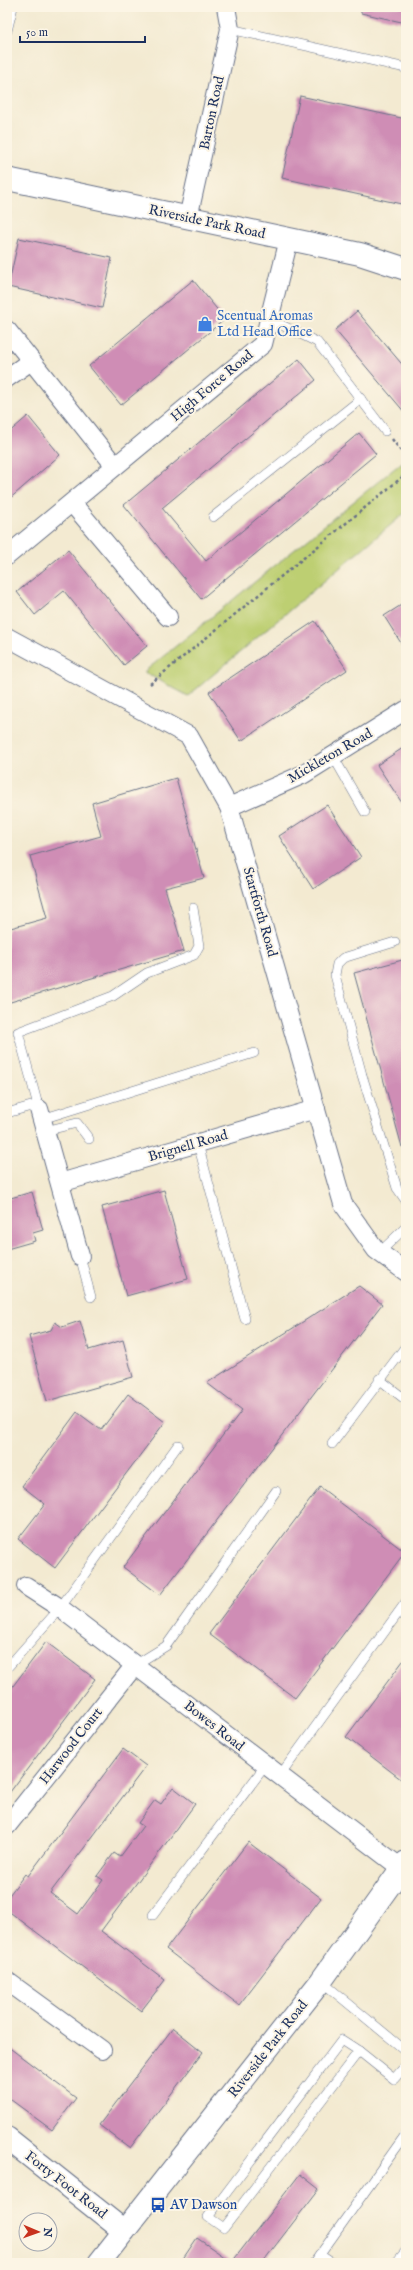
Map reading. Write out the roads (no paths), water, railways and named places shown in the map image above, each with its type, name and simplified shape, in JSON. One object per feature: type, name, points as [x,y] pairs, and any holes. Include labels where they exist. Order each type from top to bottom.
[{"type":"street","name":"Barton Road","points":[[188,218],[230,29],[226,7]]},
{"type":"street","name":"Riverside Park Road","points":[[7,180],[360,254],[406,269]]},
{"type":"street","name":"High Force Road","points":[[7,556],[263,344],[289,239]]},
{"type":"street","points":[[7,330],[116,466]]},
{"type":"street","points":[[7,378],[31,361]]},
{"type":"street","points":[[72,503],[168,617]]},
{"type":"street","name":"Startforth Road","points":[[7,637],[189,736],[229,807],[343,1204],[380,1252],[406,1272]]},
{"type":"street","name":"Mickleton Road","points":[[229,807],[304,774],[406,710]]},
{"type":"street","name":"Brignell Road","points":[[60,1183],[316,1110]]},
{"type":"street","points":[[41,1116],[80,1256]]},
{"type":"street","name":"Bowes Road","points":[[26,1586],[60,1608],[279,1777],[404,1865]]},
{"type":"street","name":"Harwood Court","points":[[7,1826],[135,1665]]},
{"type":"street","name":"Riverside Park Road","points":[[99,2263],[321,1981],[404,1865]]},
{"type":"street","points":[[7,1981],[102,2050]]},
{"type":"street","name":"Forty Foot Road","points":[[7,2138],[124,2231]]},
{"type":"lane","points":[[7,30],[13,7]]},
{"type":"lane","points":[[230,29],[406,68]]},
{"type":"lane","points":[[269,319],[317,342],[385,431]]},
{"type":"lane","points":[[213,517],[361,399]]},
{"type":"lane","points":[[333,756],[365,812]]},
{"type":"lane","points":[[41,1116],[18,1032],[113,996],[147,973],[194,955],[200,946],[193,908]]},
{"type":"lane","points":[[395,942],[344,958],[338,964],[335,975],[362,1075],[397,1188],[406,1201]]},
{"type":"lane","points":[[41,1116],[254,1053]]},
{"type":"lane","points":[[7,1113],[41,1116],[77,1123],[89,1139]]},
{"type":"lane","points":[[198,1144],[245,1319]]},
{"type":"lane","points":[[380,1252],[406,1227]]},
{"type":"lane","points":[[80,1256],[92,1297]]},
{"type":"lane","points":[[332,1444],[379,1379],[406,1346]]},
{"type":"lane","points":[[379,1379],[406,1400]]},
{"type":"lane","points":[[7,1668],[60,1608],[178,1445]]},
{"type":"lane","points":[[135,1665],[166,1646],[276,1491]]},
{"type":"lane","points":[[279,1777],[406,1602]]},
{"type":"lane","points":[[153,1915],[265,1766]]},
{"type":"lane","points":[[321,1981],[406,2051]]},
{"type":"lane","points":[[359,2051],[224,2228],[208,2217],[342,2040],[359,2051],[394,2079],[406,2065]]},
{"type":"lane","points":[[314,2263],[406,2134]]},
{"type":"lane","points":[[396,2263],[406,2251]]},
{"type":"lane","points":[[320,2255],[332,2263]]},
{"type":"place","name":"Scentual Aromas Ltd Head Office","points":[[205,324]]},
{"type":"place","name":"AV Dawson","points":[[158,2205]]}]
